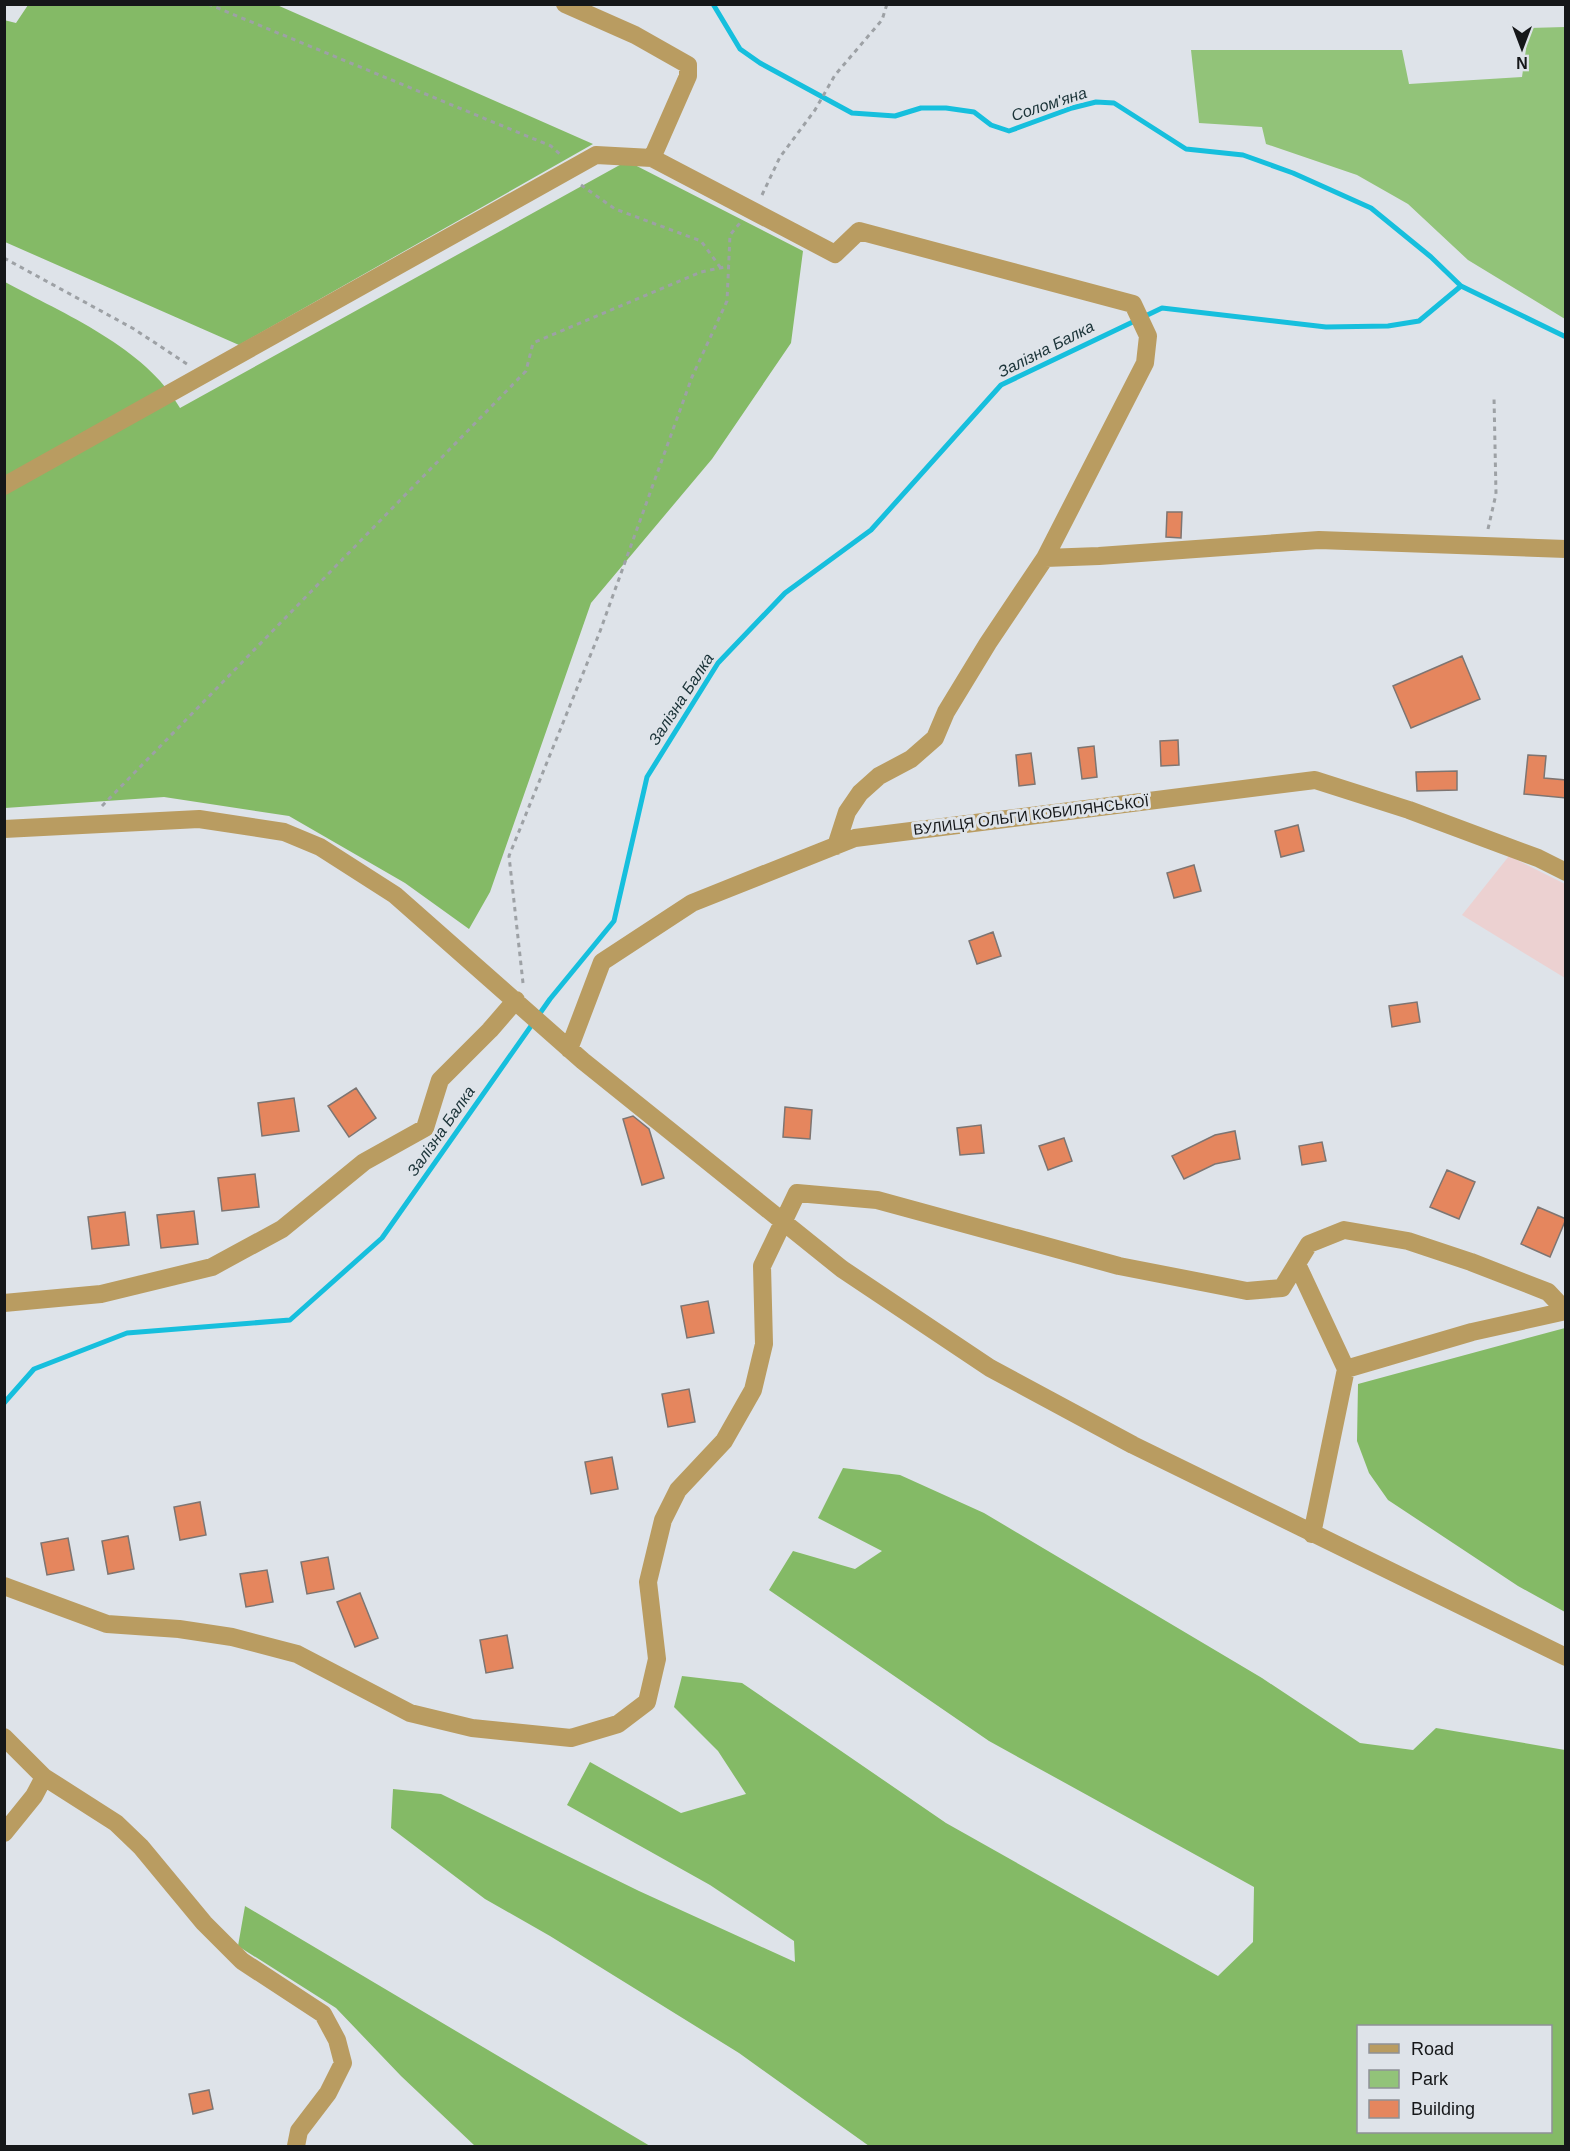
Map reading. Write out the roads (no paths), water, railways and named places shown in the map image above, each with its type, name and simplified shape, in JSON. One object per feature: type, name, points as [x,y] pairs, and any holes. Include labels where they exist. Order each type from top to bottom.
[{"type":"street","points":[[565,4],[635,35],[688,65],[688,76],[652,158]]},
{"type":"street","points":[[4,486],[596,155],[652,158],[835,254],[859,231],[1122,300],[1136,306],[1146,329],[1145,363],[1045,558],[988,643],[946,712],[934,738],[911,759],[879,776],[860,793],[847,812],[836,846]]},
{"type":"street","points":[[1045,558],[1319,540],[1566,549]]},
{"type":"street","name":"ВУЛИЦЯ ОЛЬГИ КОБИЛЯНСЬКОЇ","points":[[567,1047],[602,962],[692,903],[867,836],[1314,780],[1409,810],[1538,858],[1566,872]]},
{"type":"street","points":[[4,830],[199,819],[284,832],[320,846],[395,895],[567,1047],[842,1269],[990,1368],[1133,1445],[1566,1657]]},
{"type":"street","points":[[4,1303],[101,1294],[212,1267],[282,1229],[364,1162],[425,1128],[440,1080],[490,1030],[523,1006]]},
{"type":"street","points":[[4,1586],[106,1624],[179,1629],[232,1637],[297,1654],[410,1713],[472,1728],[571,1738],[618,1724],[647,1702],[657,1659],[648,1582],[663,1520],[678,1490],[724,1441],[753,1390],[764,1344],[762,1266],[797,1193],[877,1200],[1119,1266],[1247,1291],[1282,1288],[1309,1244],[1344,1230],[1408,1241],[1471,1262],[1548,1292],[1566,1311]]},
{"type":"street","points":[[1297,1264],[1346,1369],[1312,1534]]},
{"type":"street","points":[[1346,1369],[1472,1332],[1566,1311]]},
{"type":"street","points":[[4,1737],[44,1777],[116,1823],[141,1847],[204,1923],[242,1960],[323,2014],[337,2040],[343,2063],[328,2093],[299,2131],[296,2146]]},
{"type":"street","points":[[4,1833],[34,1796],[44,1777]]},
{"type":"waterway","name":"Солом'яна","points":[[713,4],[740,49],[760,63],[852,113],[895,116],[921,108],[946,108],[974,112],[991,125],[1009,131],[1072,108],[1096,102],[1114,103],[1186,149],[1243,155],[1293,173],[1371,208],[1431,257],[1461,286],[1566,337]]},
{"type":"waterway","name":"Залізна Балка","points":[[4,1403],[34,1369],[127,1333],[290,1320],[382,1238],[550,999],[614,921],[647,777],[718,663],[785,593],[871,530],[1001,385],[1162,308],[1326,327],[1388,326],[1419,321],[1461,286]]}]
